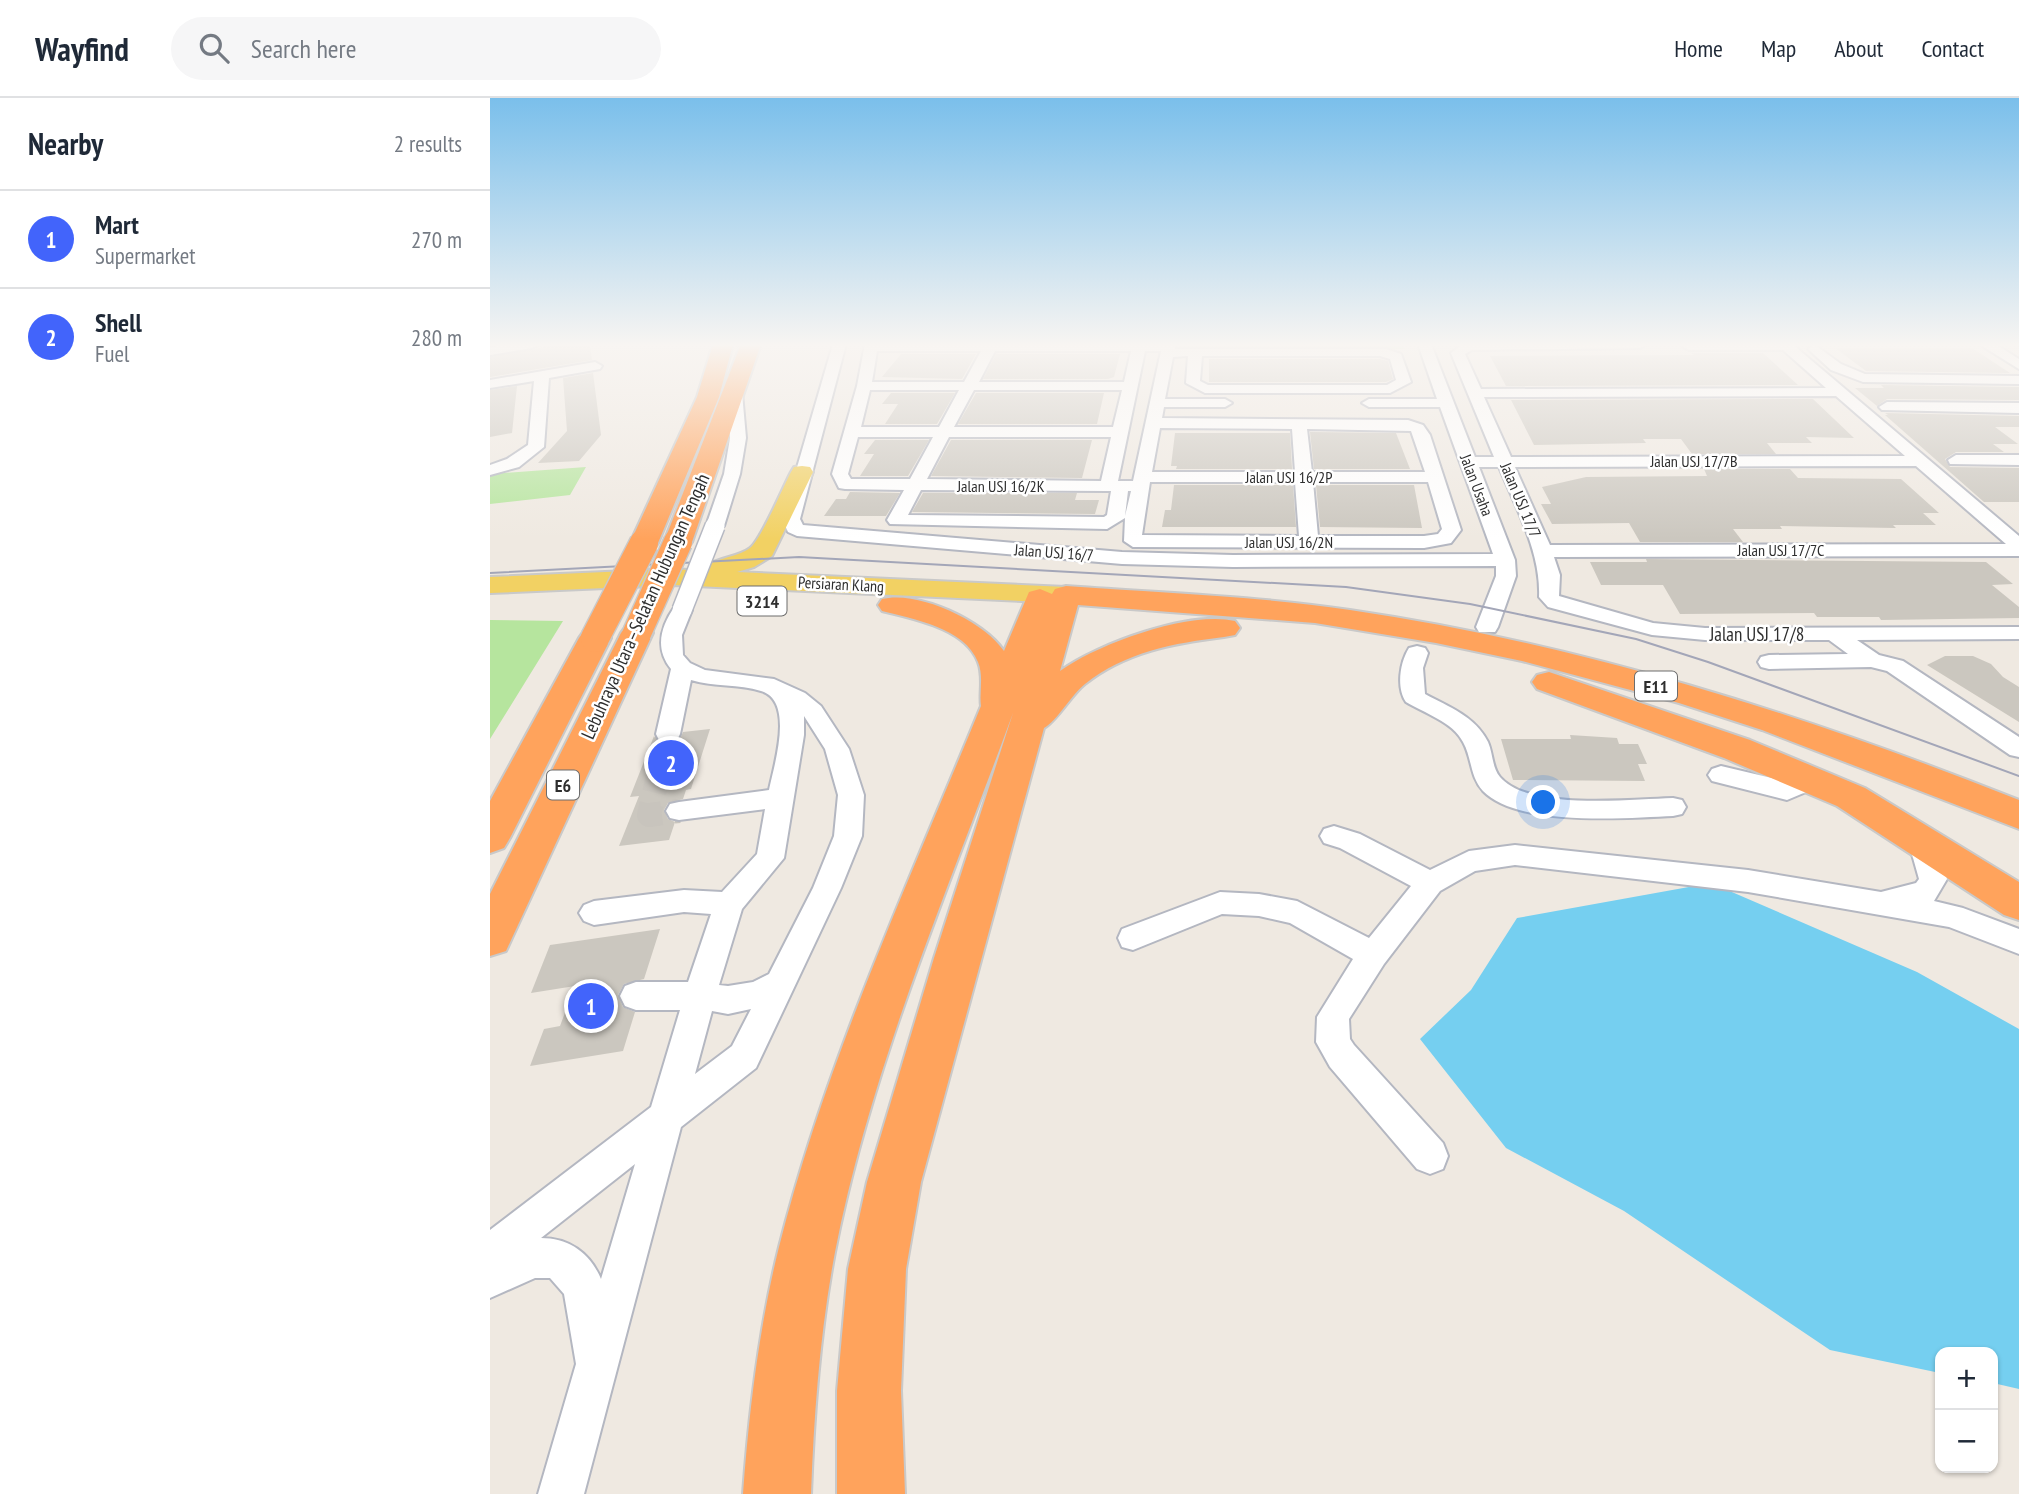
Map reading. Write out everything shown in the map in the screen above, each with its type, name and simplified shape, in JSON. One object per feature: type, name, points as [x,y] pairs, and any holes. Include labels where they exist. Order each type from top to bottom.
[{"type":"highway","name":"Lebuhraya Utara–Selatan Hubungan Tengah","points":[[490,838],[644,543],[703,409]]},
{"type":"highway","name":"Lebuhraya Utara–Selatan Hubungan Tengah","points":[[490,938],[678,542],[729,409]]},
{"type":"highway","points":[[777,1494],[787,1370],[798,1290],[818,1203],[865,1050],[1008,726],[1050,604]]},
{"type":"highway","name":"E11","points":[[1050,604],[1278,611],[1412,629],[1602,671],[1805,733],[2019,815]]},
{"type":"highway","name":"E11","points":[[1050,604],[1342,641],[1418,653],[1549,682],[1691,720],[1825,765],[2019,843]]},
{"type":"highway","points":[[871,1494],[869,1391],[877,1269],[894,1182],[1008,726],[997,670],[988,650],[972,634],[950,620],[893,605]]},
{"type":"highway","points":[[1278,611],[1404,612],[1487,627],[1636,662],[1763,699],[2019,794]]},
{"type":"highway","points":[[1008,726],[1051,695],[1074,674],[1101,658],[1132,645],[1166,636],[1224,628]]},
{"type":"highway","points":[[1549,682],[1851,797],[2019,902]]},
{"type":"highway","points":[[1962,864],[2019,894]]},
{"type":"main road","points":[[674,577],[721,569],[745,562],[764,551],[802,472]]},
{"type":"main road","name":"Persiaran Klang","points":[[490,584],[674,577],[1050,604]]},
{"type":"main road","name":"Persiaran Klang","points":[[490,601],[754,600],[893,605],[1050,604]]},
{"type":"street","points":[[490,470],[513,463],[536,447],[539,409]]},
{"type":"street","points":[[490,1254],[744,1057],[827,888],[848,836],[851,795],[837,749],[813,710],[766,684],[700,676],[682,668],[672,656],[671,635],[715,526],[732,474],[738,438],[736,409]]},
{"type":"street","name":"Jalan USJ 16/7","points":[[820,409],[791,519],[795,528],[825,536],[1122,558],[1233,561],[1505,560]]},
{"type":"street","points":[[857,409],[850,432],[1120,432]]},
{"type":"street","points":[[956,409],[897,515],[898,522],[1107,523],[1116,518],[1114,486],[1125,409]]},
{"type":"street","points":[[1141,482],[1155,412],[1238,409]]},
{"type":"street","points":[[1300,409],[1309,542]]},
{"type":"street","points":[[1313,409],[1417,428],[1422,435],[1436,477]]},
{"type":"street","points":[[1412,409],[1435,415],[1444,409]]},
{"type":"street","name":"Jalan Usaha","points":[[1448,409],[1505,560],[1506,576],[1487,627]]},
{"type":"street","name":"Jalan USJ 17/7","points":[[1481,409],[1543,551]]},
{"type":"street","points":[[1860,409],[2019,548]]},
{"type":"street","name":"Jalan USJ 16/2K","points":[[850,432],[840,474],[845,484],[1114,486],[1141,482]]},
{"type":"street","name":"Jalan USJ 17/7B","points":[[1469,462],[1920,460]]},
{"type":"street","points":[[1956,460],[2019,460]]},
{"type":"street","name":"Jalan USJ 16/2P","points":[[1141,482],[1303,477],[1436,477]]},
{"type":"street","name":"Jalan USJ 16/2N","points":[[1141,482],[1132,528],[1133,541],[1424,542],[1444,539],[1452,530],[1436,477]]},
{"type":"street","name":"Jalan USJ 17/7C","points":[[1543,551],[2019,548]]},
{"type":"street","name":"Jalan USJ 17/8","points":[[1543,551],[1550,575],[1549,597],[1555,603],[1652,629],[1705,634],[1835,634],[1881,652]]},
{"type":"street","points":[[1769,662],[1881,652],[2019,633]]},
{"type":"street","points":[[1881,652],[2019,651]]},
{"type":"street","points":[[1881,652],[2019,749]]},
{"type":"street","points":[[1418,653],[1412,668],[1415,697],[1465,727],[1475,741],[1482,769],[1497,789],[1522,800],[1556,807],[1673,807]]},
{"type":"street","points":[[668,734],[682,668]]},
{"type":"street","points":[[561,1494],[699,996],[729,904],[770,858],[792,735],[792,710],[782,691]]},
{"type":"street","points":[[1721,775],[1787,791],[1799,779]]},
{"type":"street","points":[[679,811],[780,798]]},
{"type":"street","points":[[1334,836],[1350,841],[1430,883]]},
{"type":"street","points":[[1873,902],[1924,893],[1933,878],[1922,840]]},
{"type":"street","points":[[1430,1156],[1342,1056],[1333,1042],[1333,1017],[1373,955],[1430,883],[1469,861],[1515,855],[1748,881],[1952,916],[2019,942]]},
{"type":"street","points":[[594,914],[684,901],[729,904]]},
{"type":"street","points":[[1133,938],[1220,903],[1259,905],[1297,912],[1373,955]]},
{"type":"street","points":[[636,996],[699,996],[728,1000],[758,995],[778,984]]},
{"type":"street","points":[[490,1278],[533,1258],[559,1258],[583,1285],[597,1367]]},
{"type":"green space","points":[[586,467],[570,495],[490,504],[490,474]]},
{"type":"green space","points":[[490,620],[563,621],[490,739]]},
{"type":"water","points":[[1711,883],[1917,972],[2019,1029],[2019,1389],[1998,1384],[1998,1347],[1935,1347],[1935,1372],[1830,1350],[1624,1211],[1506,1148],[1420,1039],[1471,990],[1517,918]]},
{"type":"building","points":[[490,409],[515,409],[512,433],[490,437]]},
{"type":"building","points":[[565,409],[598,409],[601,435],[579,461],[538,463],[567,431]]},
{"type":"building","points":[[895,409],[946,409],[937,424],[885,424]]},
{"type":"building","points":[[967,409],[1100,409],[1097,424],[958,424]]},
{"type":"building","points":[[1516,409],[1824,409],[1854,438],[1806,437],[1812,443],[1767,443],[1776,454],[1692,454],[1681,439],[1643,439],[1646,443],[1534,445]]},
{"type":"building","points":[[1885,413],[2019,416],[2019,427],[1995,427],[2018,444],[1993,444],[2004,452],[1956,452],[1945,459],[1950,467],[2019,468],[2019,502],[1984,502]]},
{"type":"building","points":[[1310,432],[1396,433],[1410,469],[1314,469]]},
{"type":"building","points":[[1175,433],[1290,433],[1292,469],[1176,469],[1177,466],[1171,466]]},
{"type":"building","points":[[875,440],[929,440],[908,476],[860,476],[874,454],[864,454]]},
{"type":"building","points":[[951,440],[1092,440],[1082,478],[931,476]]},
{"type":"building","points":[[1704,469],[1790,469],[1798,478],[1901,479],[1939,513],[1923,513],[1936,525],[1893,525],[1896,528],[1780,526],[1782,529],[1733,529],[1743,542],[1640,542],[1629,523],[1552,524],[1541,504],[1551,504],[1542,487],[1586,477],[1707,476]]},
{"type":"building","points":[[1174,485],[1293,485],[1296,527],[1162,527],[1165,510],[1171,510]]},
{"type":"building","points":[[1316,485],[1414,485],[1422,528],[1320,527]]},
{"type":"building","points":[[850,492],[900,493],[886,516],[824,516],[836,499],[846,499]]},
{"type":"building","points":[[923,493],[1077,493],[1075,500],[1099,500],[1095,514],[912,512]]},
{"type":"building","points":[[1646,559],[1986,562],[2013,584],[1992,585],[2019,607],[2019,618],[1881,620],[1879,617],[1817,617],[1814,613],[1680,614],[1663,585],[1601,585],[1590,562],[1647,562]]},
{"type":"building","points":[[1945,656],[1973,656],[1991,664],[2003,677],[2019,687],[2019,722],[1927,665]]},
{"type":"building","points":[[710,729],[691,789],[686,790],[683,799],[668,803],[664,810],[668,819],[675,822],[669,840],[619,846],[639,796],[630,797],[654,736],[658,743],[669,745],[679,741],[683,732]]},
{"type":"building","points":[[1570,735],[1617,738],[1619,744],[1638,744],[1647,764],[1638,764],[1645,781],[1513,780],[1501,739],[1571,739]]},
{"type":"building","points":[[660,929],[644,979],[624,984],[618,995],[623,1007],[635,1012],[623,1051],[530,1066],[544,1029],[560,1026],[575,986],[531,993],[550,945]]},
{"type":"tunnel","points":[[668,734],[649,815],[679,811]]},
{"type":"tram line","points":[[490,573],[799,557],[1346,587],[1470,604],[1636,639],[1708,662],[2019,776]]},
{"type":"place","name":"Shell","points":[[671,763]]},
{"type":"place","name":"Mart","points":[[591,1006]]}]
